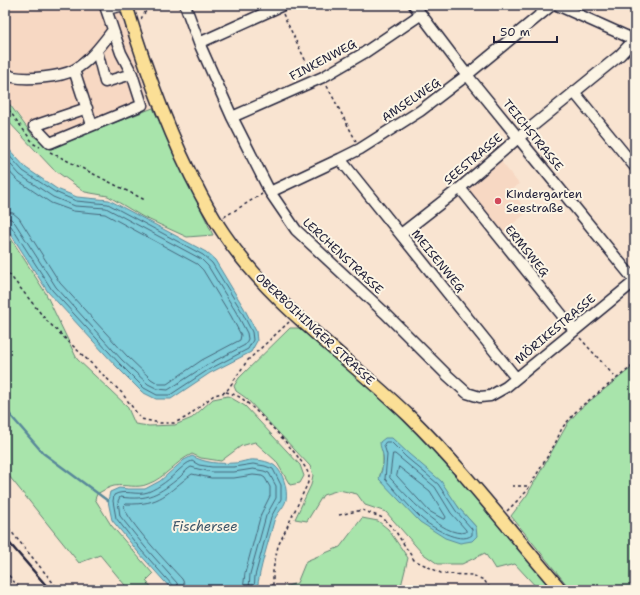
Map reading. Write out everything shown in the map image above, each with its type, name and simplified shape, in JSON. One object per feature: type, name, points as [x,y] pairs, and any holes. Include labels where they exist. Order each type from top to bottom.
[{"type":"main road","name":"OBERBOIHINGER STRASSE","points":[[126,5],[144,62],[167,123],[191,176],[223,233],[246,264],[265,285],[296,314],[410,417],[437,445],[561,590]]},
{"type":"street","points":[[87,108],[34,126],[50,143],[142,105],[132,74],[121,53],[112,30],[106,7],[126,5]]},
{"type":"street","name":"LERCHENSTRASSE","points":[[185,5],[199,43],[232,117],[269,191],[296,230],[467,392],[480,397],[490,396]]},
{"type":"street","name":"TEICHSTRASSE","points":[[414,5],[420,15],[468,76],[635,281]]},
{"type":"street","name":"AMSELWEG","points":[[269,191],[340,160],[420,111],[468,76],[552,5]]},
{"type":"street","points":[[557,5],[635,39]]},
{"type":"street","points":[[199,43],[282,6]]},
{"type":"street","name":"FINKENWEG","points":[[232,117],[319,79],[364,53],[420,15]]},
{"type":"street","points":[[5,73],[12,77],[34,78],[74,70],[97,51],[112,30]]},
{"type":"street","name":"SEESTRASSE","points":[[401,234],[460,188],[518,138],[620,56],[635,39]]},
{"type":"street","points":[[97,51],[105,82],[132,74]]},
{"type":"street","points":[[74,70],[92,125]]},
{"type":"street","points":[[574,92],[635,167]]},
{"type":"street","name":"MEISENWEG","points":[[340,160],[516,378]]},
{"type":"street","name":"ERMSWEG","points":[[460,188],[574,330]]},
{"type":"street","name":"MÖRIKESTRASSE","points":[[490,396],[506,387],[635,281]]},
{"type":"path","points":[[141,21],[147,10],[145,5]]},
{"type":"path","points":[[282,6],[319,79],[360,148]]},
{"type":"path","points":[[5,105],[34,144],[40,147]]},
{"type":"path","points":[[46,150],[145,200]]},
{"type":"path","points":[[226,215],[269,191]]},
{"type":"path","points":[[222,218],[225,221]]},
{"type":"path","points":[[5,269],[46,320],[122,393],[141,418],[160,423],[174,423],[187,417],[214,395],[226,392],[245,400],[281,437],[304,466],[309,476],[308,485],[278,546],[273,570],[274,590]]},
{"type":"path","points":[[226,392],[247,361],[296,314]]},
{"type":"path","points":[[574,330],[617,379]]},
{"type":"path","points":[[505,513],[526,492],[555,444],[562,428],[579,408],[635,364]]},
{"type":"path","points":[[512,486],[529,486]]},
{"type":"path","points":[[339,515],[362,510],[383,518],[396,532],[414,560],[442,574],[472,575],[484,580],[491,590]]},
{"type":"path","points":[[5,524],[59,590]]},
{"type":"path","points":[[5,571],[21,590]]},
{"type":"shaded area","points":[[5,5],[118,5],[151,108],[52,147],[34,136],[5,96]]},
{"type":"shaded area","name":"Kindergarten Seestraße","points":[[500,160],[519,184],[511,191],[528,212],[501,233],[466,188]]},
{"type":"green space","points":[[5,98],[33,136],[51,147],[153,108],[213,235],[187,237],[143,217],[108,196],[85,192],[53,169],[5,118]]},
{"type":"green space","points":[[5,229],[45,292],[77,359],[127,406],[135,424],[149,426],[175,425],[192,418],[213,399],[228,396],[245,406],[300,465],[304,476],[300,483],[290,485],[276,461],[255,442],[241,446],[221,461],[201,458],[192,454],[160,478],[148,484],[140,486],[114,486],[97,494],[95,499],[111,525],[153,574],[146,581],[154,590],[129,590],[100,555],[79,563],[5,471]]},
{"type":"green space","points":[[290,328],[303,328],[413,428],[486,508],[553,590],[539,590],[515,564],[495,569],[485,553],[462,564],[438,564],[422,553],[386,512],[365,505],[357,494],[339,490],[323,495],[307,521],[295,519],[311,485],[313,475],[310,466],[246,398],[236,391],[234,386],[239,378]],"holes":[[[392,438],[457,505],[476,527],[379,479],[383,464],[383,455]]]},
{"type":"green space","points":[[635,365],[635,590],[571,590],[511,516],[527,495],[568,423],[581,408]]},
{"type":"green space","points":[[362,518],[378,521],[388,529],[408,558],[400,590],[283,590],[284,587],[297,583],[306,561],[340,547]]},
{"type":"water","points":[[5,145],[26,168],[57,189],[77,197],[109,200],[206,252],[215,260],[256,331],[257,341],[251,352],[210,373],[171,399],[156,399],[142,392],[48,292],[5,225]]},
{"type":"water","points":[[385,438],[392,438],[441,481],[459,508],[476,527],[477,536],[472,541],[460,543],[445,538],[420,522],[379,479],[384,461],[380,442]]},
{"type":"water","name":"Fischersee","points":[[192,456],[207,462],[218,463],[237,463],[252,460],[263,461],[271,463],[275,466],[283,477],[286,500],[284,506],[274,521],[262,564],[257,590],[172,590],[112,520],[108,501],[110,492],[119,488],[145,489],[160,481],[184,460]]},
{"type":"waterway","points":[[5,409],[43,453],[108,501]]},
{"type":"railway","points":[[5,538],[50,590]]},
{"type":"place","name":"Kindergarten Seestraße","points":[[498,201]]}]
